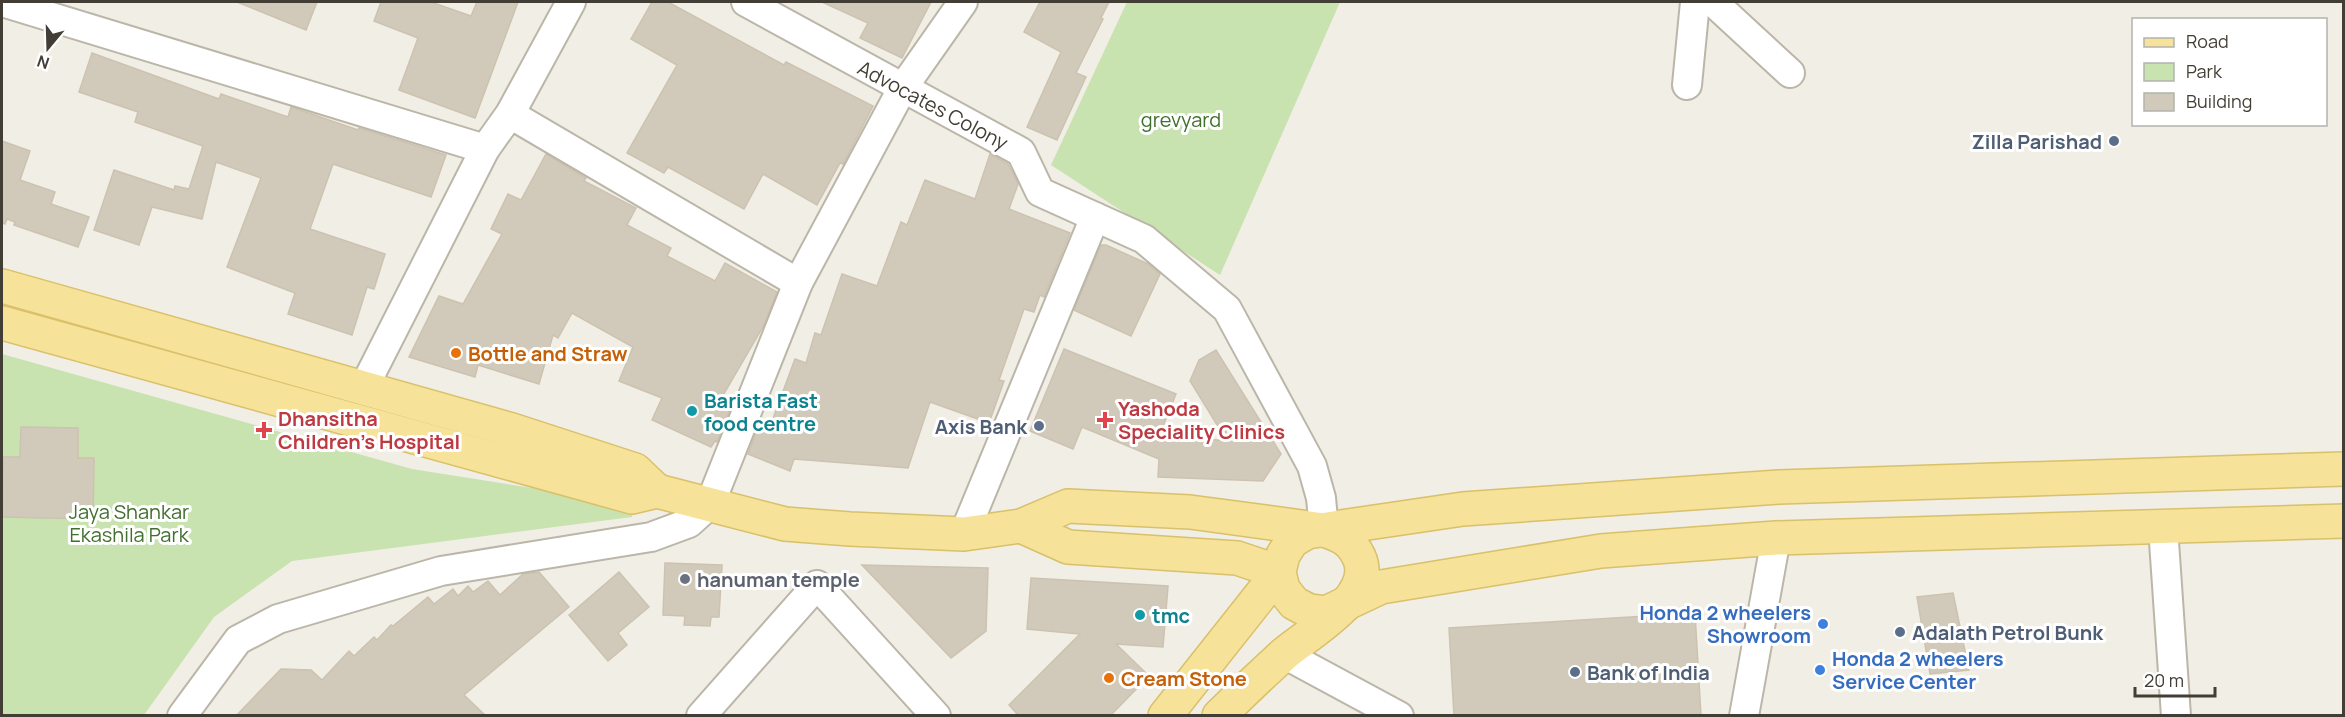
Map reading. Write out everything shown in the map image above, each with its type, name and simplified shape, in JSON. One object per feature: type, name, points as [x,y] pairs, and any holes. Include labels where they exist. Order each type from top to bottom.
[{"type":"main road","points":[[2,286],[512,430],[635,470],[657,491]]},
{"type":"main road","points":[[2,323],[632,497],[657,491],[785,524],[964,534],[1022,526],[1068,506],[1190,512],[1324,530],[1341,535],[1354,546],[1361,562],[1362,579],[1355,595],[1284,654],[1219,716]]},
{"type":"main road","points":[[2343,469],[1779,487],[1463,509],[1307,532],[1292,541],[1282,555],[1279,572],[1283,589],[1294,603],[1309,611],[1326,613],[1343,607],[1381,587],[1506,564],[1601,550],[1776,538],[2343,520]]},
{"type":"main road","points":[[1022,526],[1068,547],[1237,558],[1279,572]]},
{"type":"main road","points":[[1165,716],[1279,572]]},
{"type":"street","points":[[2,2],[485,149]]},
{"type":"street","points":[[363,389],[485,149],[510,114],[571,2]]},
{"type":"street","name":"Advocates Colony","points":[[746,2],[1021,152],[1040,192],[1144,239],[1227,309],[1312,466],[1321,498],[1324,530]]},
{"type":"street","points":[[190,712],[238,640],[278,619],[441,571],[651,537],[689,523],[710,504],[798,283],[902,89],[963,2]]},
{"type":"street","points":[[1687,86],[1695,2]]},
{"type":"street","points":[[1713,2],[1790,73]]},
{"type":"street","points":[[510,114],[798,283]]},
{"type":"street","points":[[964,534],[1095,217]]},
{"type":"street","points":[[2163,527],[2176,716]]},
{"type":"street","points":[[1744,716],[1776,538]]},
{"type":"street","points":[[701,716],[817,585],[936,716]]},
{"type":"street","points":[[1284,654],[1399,716]]},
{"type":"green space","name":"grevyard","points":[[1127,2],[1340,2],[1220,275],[1051,165]]},
{"type":"green space","name":"Jaya Shankar Ekashila Park","points":[[2,354],[412,469],[634,504],[632,517],[292,561],[214,617],[144,715],[2,716]]},
{"type":"building","points":[[237,2],[317,2],[306,30]]},
{"type":"building","points":[[381,2],[431,2],[471,16],[477,2],[518,2],[475,118],[399,90],[418,38],[374,21]]},
{"type":"building","points":[[652,2],[668,2],[784,65],[786,62],[873,106],[843,164],[840,163],[817,205],[763,174],[744,209],[668,167],[664,173],[627,153],[677,65],[631,39]]},
{"type":"building","points":[[822,2],[931,2],[902,58],[860,38],[868,23]]},
{"type":"building","points":[[1040,2],[1109,2],[1076,73],[1086,77],[1057,140],[1027,127],[1061,52],[1024,32]]},
{"type":"building","points":[[92,53],[219,99],[221,94],[288,117],[291,107],[358,130],[359,128],[446,155],[431,197],[333,164],[310,229],[385,254],[374,289],[367,287],[352,335],[288,314],[295,293],[227,267],[261,178],[216,162],[202,219],[152,207],[139,245],[94,230],[114,170],[174,190],[175,186],[189,189],[203,146],[135,122],[138,112],[79,92]]},
{"type":"building","points":[[2,141],[30,151],[20,180],[55,192],[51,204],[89,217],[78,247],[14,225],[15,222],[7,219],[5,224],[2,223]]},
{"type":"building","points":[[546,154],[586,178],[584,181],[636,208],[627,225],[671,248],[667,256],[715,281],[725,263],[777,292],[764,325],[722,397],[733,402],[717,442],[715,441],[711,447],[652,420],[662,398],[619,381],[633,347],[572,313],[558,338],[553,335],[539,384],[478,365],[475,377],[409,357],[439,296],[463,304],[502,234],[491,229],[508,194],[521,200]]},
{"type":"building","points":[[990,154],[1008,164],[1018,184],[1009,209],[1070,233],[1044,297],[1040,295],[1034,312],[1024,309],[999,380],[1004,381],[989,423],[930,402],[908,468],[794,459],[790,471],[748,454],[758,428],[768,432],[795,359],[806,363],[815,333],[821,335],[842,274],[877,286],[901,222],[907,225],[925,180],[975,199]]},
{"type":"building","points":[[1101,245],[1106,245],[1148,264],[1160,274],[1131,336],[1074,310]]},
{"type":"building","points":[[1064,349],[1176,394],[1160,434],[1227,441],[1190,381],[1199,360],[1216,350],[1281,454],[1263,481],[1158,477],[1159,459],[1082,427],[1073,449],[1030,431]]},
{"type":"building","points":[[21,427],[78,428],[78,458],[94,458],[93,519],[2,517],[3,457],[20,457]]},
{"type":"building","points":[[665,563],[722,565],[719,617],[711,617],[710,626],[684,625],[685,616],[663,615]]},
{"type":"building","points":[[862,565],[988,568],[986,631],[951,658]]},
{"type":"building","points":[[539,572],[569,607],[464,695],[486,716],[236,716],[281,669],[311,670],[322,680],[349,651],[354,656],[374,637],[377,640],[391,625],[393,626],[428,597],[434,604],[453,589],[458,596],[468,586],[473,592],[488,581],[500,595],[523,574]]},
{"type":"building","points":[[619,572],[649,607],[618,633],[627,645],[608,661],[569,615]]},
{"type":"building","points":[[1031,578],[1168,586],[1163,647],[1116,644],[1149,676],[1110,716],[1019,716],[1009,705],[1080,634],[1027,629]]},
{"type":"building","points":[[1953,593],[1969,670],[1930,674],[1917,597]]},
{"type":"building","name":"Bank of India","points":[[1695,613],[1701,716],[1454,716],[1449,628]]},
{"type":"place","name":"Zilla Parishad","points":[[2114,141]]},
{"type":"place","name":"Bottle and Straw","points":[[456,353]]},
{"type":"place","name":"Barista Fast food centre","points":[[692,411]]},
{"type":"place","name":"Yashoda Speciality Clinics","points":[[1105,420]]},
{"type":"place","name":"Axis Bank","points":[[1039,426]]},
{"type":"place","name":"Dhansitha Children's Hospital","points":[[264,430]]},
{"type":"place","name":"hanuman temple","points":[[685,579]]},
{"type":"place","name":"tmc","points":[[1140,615]]},
{"type":"place","name":"Honda 2 wheelers Showroom","points":[[1823,624]]},
{"type":"place","name":"Adalath Petrol Bunk","points":[[1900,632]]},
{"type":"place","name":"Honda 2 wheelers Service Center","points":[[1820,670]]},
{"type":"place","name":"Bank of India","points":[[1575,672]]},
{"type":"place","name":"Cream Stone","points":[[1109,678]]}]
